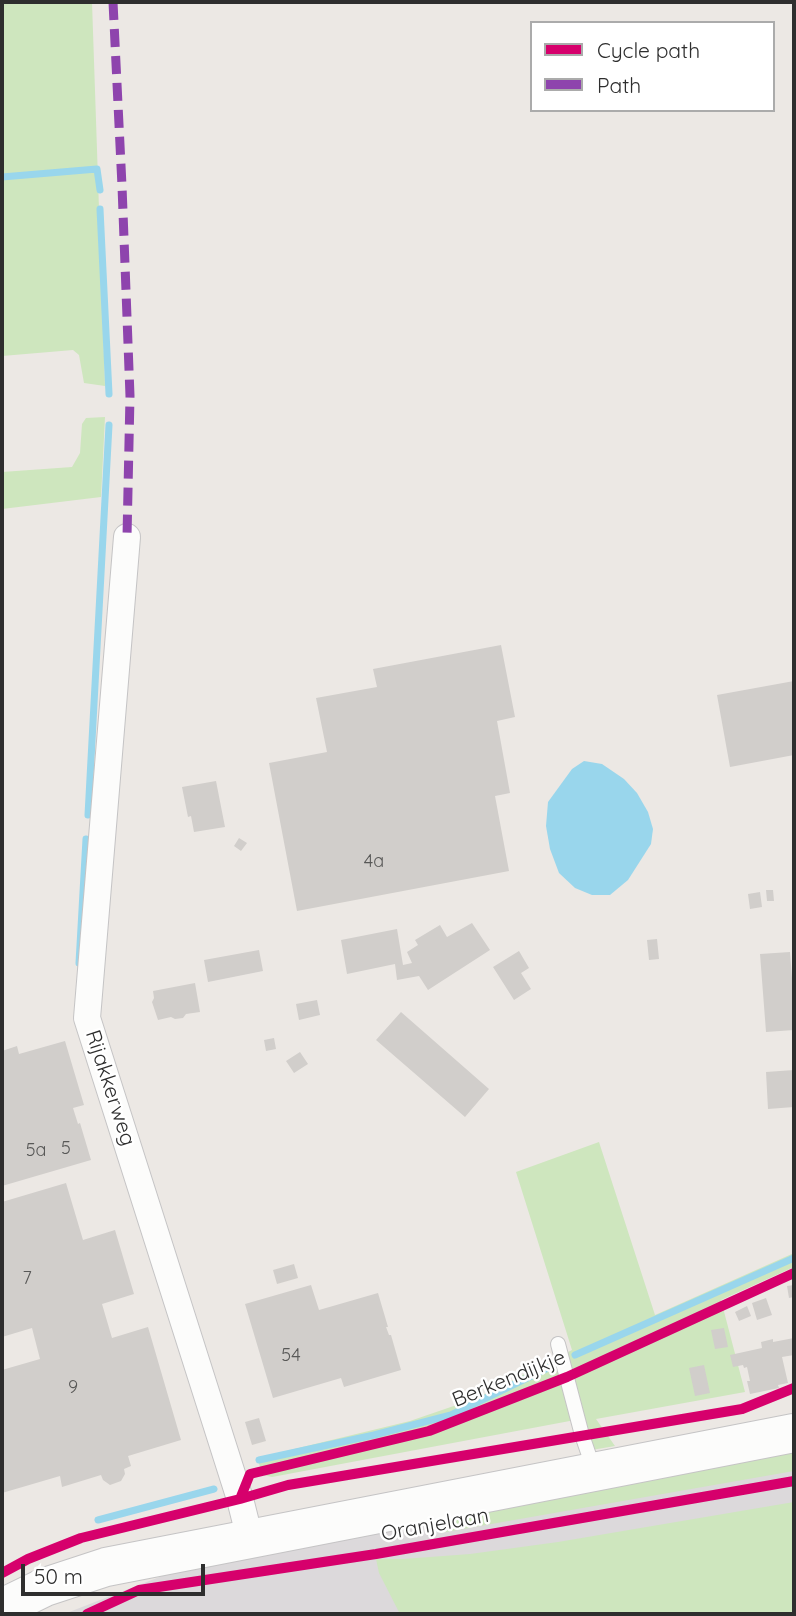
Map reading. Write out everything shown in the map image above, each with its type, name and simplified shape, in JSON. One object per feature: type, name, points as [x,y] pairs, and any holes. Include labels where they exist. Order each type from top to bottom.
[{"type":"main road","name":"Oranjelaan","points":[[2,1608],[45,1587],[106,1567],[794,1433]]},
{"type":"street","name":"Rijakkerweg","points":[[127,537],[87,1018],[232,1473],[250,1539]]},
{"type":"lane","name":"Berkendijkje","points":[[558,1344],[594,1472]]},
{"type":"shaded area","points":[[794,1432],[794,1614],[64,1614],[193,1564]]},
{"type":"green space","points":[[2,2],[92,2],[105,386],[84,383],[79,355],[73,350],[2,356]]},
{"type":"green space","points":[[105,417],[101,497],[2,509],[2,472],[72,467],[80,453],[82,424],[86,418]]},
{"type":"green space","points":[[599,1142],[655,1315],[794,1253],[794,1267],[721,1300],[745,1392],[596,1419],[615,1446],[580,1452],[575,1420],[272,1477],[263,1475],[257,1458],[410,1421],[477,1398],[572,1350],[516,1172]]},
{"type":"green space","points":[[794,1446],[794,1471],[440,1533],[431,1527],[433,1519]]},
{"type":"green space","points":[[794,1502],[794,1614],[400,1614],[379,1573],[376,1559],[470,1554],[558,1542]]},
{"type":"water","points":[[584,761],[602,764],[624,779],[637,793],[648,812],[653,829],[651,844],[628,880],[610,895],[592,895],[575,888],[559,873],[550,849],[546,826],[548,802],[572,769]]},
{"type":"building","points":[[501,645],[515,717],[497,721],[510,793],[495,796],[509,871],[297,911],[269,763],[327,752],[316,698],[377,687],[373,669]]},
{"type":"building","points":[[794,681],[794,755],[730,767],[717,695]]},
{"type":"building","points":[[216,781],[225,827],[194,832],[182,787]]},
{"type":"building","points":[[239,838],[247,843],[241,851],[234,846]]},
{"type":"building","points":[[766,890],[773,890],[774,901],[767,901]]},
{"type":"building","points":[[760,892],[762,907],[750,909],[748,894]]},
{"type":"building","points":[[472,923],[490,950],[428,990],[419,976],[397,980],[395,964],[347,974],[341,940],[397,929],[403,965],[412,963],[407,952],[418,945],[415,940],[440,925],[447,937]]},
{"type":"building","points":[[657,939],[659,959],[649,960],[647,940]]},
{"type":"building","points":[[259,950],[263,971],[208,982],[204,960]]},
{"type":"building","points":[[519,951],[529,968],[521,973],[531,989],[514,1000],[493,967]]},
{"type":"building","points":[[790,952],[794,1030],[766,1032],[760,954]]},
{"type":"building","points":[[195,983],[200,1012],[186,1014],[183,1018],[158,1020],[152,1002],[153,991]]},
{"type":"building","points":[[317,1000],[320,1015],[299,1020],[296,1004]]},
{"type":"building","points":[[401,1012],[489,1089],[465,1117],[376,1040]]},
{"type":"building","points":[[274,1038],[276,1049],[266,1051],[264,1040]]},
{"type":"building","points":[[65,1041],[84,1105],[73,1108],[91,1160],[2,1186],[2,1051],[17,1046],[19,1054]]},
{"type":"building","points":[[300,1052],[308,1064],[294,1073],[286,1061]]},
{"type":"building","points":[[794,1070],[794,1107],[768,1109],[766,1072]]},
{"type":"building","points":[[66,1183],[83,1240],[115,1230],[134,1294],[102,1304],[112,1338],[148,1327],[181,1440],[128,1456],[131,1466],[124,1469],[125,1474],[121,1481],[110,1485],[101,1475],[62,1487],[60,1476],[2,1493],[2,1370],[40,1359],[32,1328],[2,1337],[2,1202]]},
{"type":"building","points":[[294,1264],[298,1278],[277,1284],[273,1270]]},
{"type":"building","points":[[311,1285],[319,1310],[378,1293],[401,1370],[344,1387],[341,1378],[273,1398],[245,1304]]},
{"type":"building","points":[[794,1285],[794,1297],[789,1298],[787,1286]]},
{"type":"building","points":[[766,1298],[772,1315],[757,1320],[752,1303]]},
{"type":"building","points":[[747,1306],[751,1316],[739,1321],[735,1312]]},
{"type":"building","points":[[724,1328],[728,1347],[715,1349],[711,1330]]},
{"type":"building","points":[[794,1338],[794,1355],[782,1357],[788,1383],[778,1385],[779,1388],[750,1394],[747,1367],[733,1367],[730,1355],[762,1348],[761,1342]]},
{"type":"building","points":[[704,1365],[710,1393],[695,1396],[689,1368]]},
{"type":"building","points":[[259,1418],[266,1441],[252,1445],[245,1422]]},
{"type":"waterway","points":[[2,177],[97,169],[100,190]]},
{"type":"waterway","points":[[100,209],[109,394]]},
{"type":"waterway","points":[[88,815],[109,425]]},
{"type":"waterway","points":[[79,963],[86,839]]},
{"type":"waterway","points":[[575,1355],[794,1258]]},
{"type":"waterway","points":[[259,1460],[451,1415],[554,1365]]},
{"type":"waterway","points":[[98,1520],[214,1489]]},
{"type":"marked path","points":[[113,2],[130,396],[127,537]]},
{"type":"cycle path","points":[[240,1499],[250,1474],[429,1431],[567,1377],[794,1273]]},
{"type":"cycle path","points":[[2,1573],[28,1559],[81,1538],[288,1485],[742,1409],[794,1388]]},
{"type":"cycle path","points":[[87,1614],[139,1590],[376,1554],[794,1481]]}]
